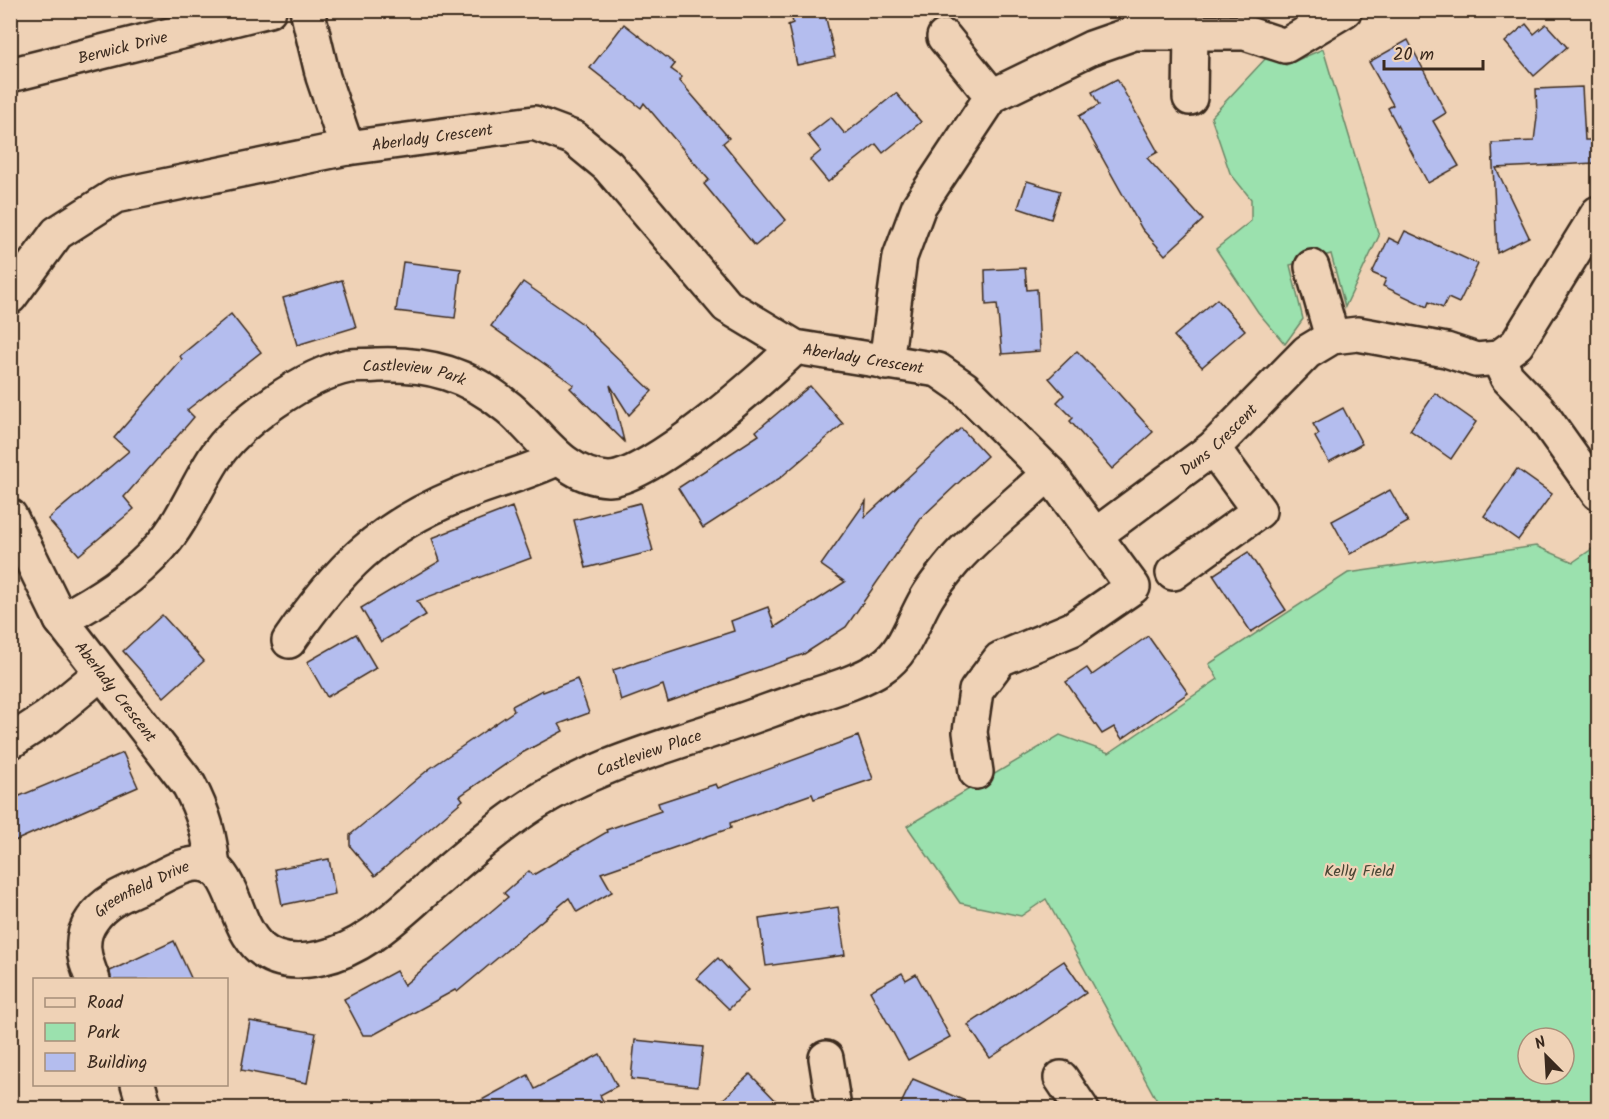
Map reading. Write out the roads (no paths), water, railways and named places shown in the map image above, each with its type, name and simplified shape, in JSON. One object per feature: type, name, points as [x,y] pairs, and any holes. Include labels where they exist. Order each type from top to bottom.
[{"type":"street","name":"Berwick Drive","points":[[10,75],[269,10]]},
{"type":"street","points":[[307,10],[323,77],[347,148]]},
{"type":"street","points":[[886,363],[900,257],[919,206],[992,96],[1090,48],[1134,33],[1245,33],[1286,46],[1345,10]]},
{"type":"street","points":[[1190,98],[1191,32]]},
{"type":"street","points":[[944,37],[992,96]]},
{"type":"street","name":"Aberlady Crescent","points":[[10,297],[57,233],[115,196],[347,148],[534,123],[574,138],[608,166],[727,306],[795,347],[938,370],[964,388],[1049,473],[1133,587],[1072,629],[1000,659],[976,691],[970,732],[976,772]]},
{"type":"street","points":[[1599,213],[1517,344],[1498,358],[1507,377],[1539,410],[1599,493]]},
{"type":"street","points":[[1312,267],[1332,337]]},
{"type":"street","name":"Duns Crescent","points":[[1096,534],[1213,448],[1307,352],[1332,337],[1358,334],[1446,350],[1476,360],[1498,358]]},
{"type":"street","name":"Castleview Park","points":[[62,620],[106,595],[162,545],[216,457],[238,429],[304,384],[348,366],[408,364],[441,370],[462,378],[509,408],[558,458],[584,474],[610,479],[642,467],[670,450],[762,380],[795,347]]},
{"type":"street","points":[[1173,573],[1259,511],[1213,448]]},
{"type":"street","points":[[289,640],[333,582],[380,536],[408,517],[459,495],[527,472],[558,458]]},
{"type":"street","name":"Castleview Place","points":[[235,904],[243,928],[255,945],[273,955],[291,961],[319,958],[339,952],[388,923],[485,840],[534,804],[573,781],[626,758],[712,731],[879,669],[897,655],[927,596],[957,558],[1049,473]]},
{"type":"street","name":"Aberlady Crescent","points":[[10,516],[62,620],[189,785],[204,813],[210,835],[213,868]]},
{"type":"street","points":[[10,742],[75,696],[101,673]]},
{"type":"street","name":"Greenfield Drive","points":[[92,978],[83,951],[84,937],[98,911],[110,901],[186,866],[204,864],[213,868],[228,883],[235,904]]},
{"type":"street","points":[[826,1058],[834,1108]]},
{"type":"street","points":[[1060,1078],[1081,1108]]},
{"type":"street","points":[[139,1086],[145,1108]]},
{"type":"park label","name":"Kelly Field","points":[[1359,870]]}]
